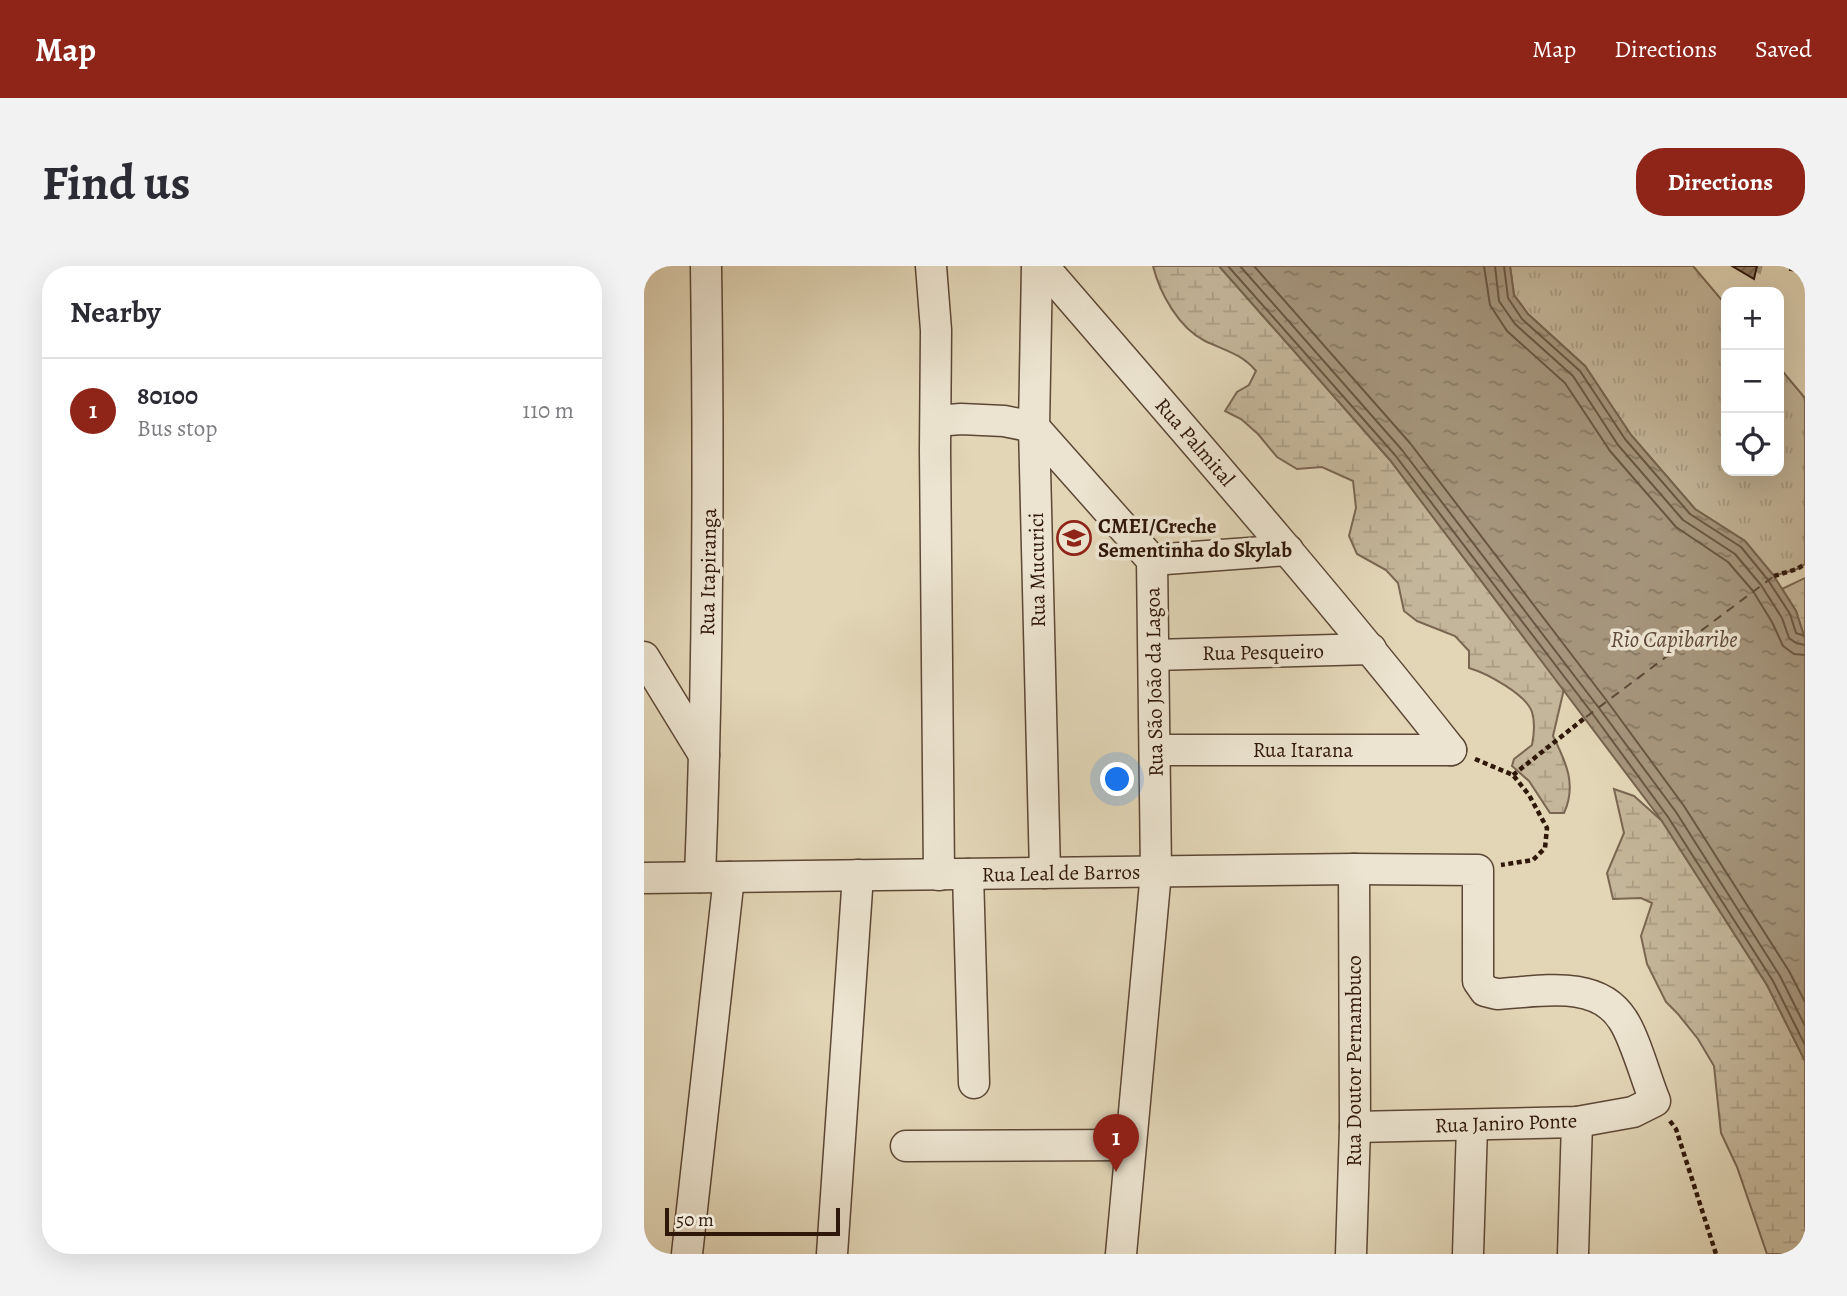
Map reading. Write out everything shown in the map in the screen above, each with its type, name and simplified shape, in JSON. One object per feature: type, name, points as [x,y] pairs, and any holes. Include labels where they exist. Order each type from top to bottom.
[{"type":"street","name":"Rua Itapiranga","points":[[699,877],[705,755],[709,470],[706,266]]},
{"type":"street","points":[[931,266],[936,330],[939,875]]},
{"type":"street","name":"Rua Mucurici","points":[[1037,266],[1034,427],[1045,873]]},
{"type":"street","name":"Rua Palmital","points":[[1043,266],[1288,550],[1451,750]]},
{"type":"street","points":[[936,421],[1003,421],[1034,427]]},
{"type":"street","name":"Rua São João da Lagoa","points":[[1034,427],[1152,560],[1156,872],[1121,1254]]},
{"type":"street","points":[[1152,560],[1288,550]]},
{"type":"street","name":"Rua Pesqueiro","points":[[1154,655],[1371,649]]},
{"type":"street","points":[[644,657],[705,755]]},
{"type":"street","name":"Rua Itarana","points":[[1155,750],[1451,750]]},
{"type":"street","name":"Rua Leal de Barros","points":[[644,878],[1354,869],[1478,870]]},
{"type":"street","name":"Rua Doutor Pernambuco","points":[[1352,1254],[1355,1127],[1354,869]]},
{"type":"street","points":[[1478,870],[1478,981],[1485,990],[1497,994],[1574,991],[1598,996],[1612,1006],[1624,1020],[1654,1101]]},
{"type":"street","points":[[968,874],[974,1083]]},
{"type":"street","points":[[832,1254],[858,876]]},
{"type":"street","points":[[687,1254],[729,877]]},
{"type":"street","name":"Rua Janiro Ponte","points":[[1355,1127],[1577,1122],[1633,1111],[1654,1101]]},
{"type":"street","points":[[1573,1254],[1577,1122]]},
{"type":"street","points":[[1468,1254],[1472,1126]]},
{"type":"street","points":[[906,1146],[1130,1145]]},
{"type":"path","points":[[1774,576],[1805,564]]},
{"type":"path","points":[[1513,775],[1586,717]]},
{"type":"path","points":[[1451,750],[1513,775],[1547,828],[1545,848],[1533,859],[1478,870]]},
{"type":"path","points":[[1654,1101],[1675,1129],[1716,1254]]},
{"type":"green space","points":[[1153,266],[1219,266],[1390,460],[1564,689],[1553,736],[1566,764],[1570,783],[1564,813],[1550,813],[1529,781],[1512,766],[1514,759],[1532,745],[1534,720],[1528,705],[1505,685],[1469,668],[1469,651],[1455,636],[1417,621],[1404,611],[1398,583],[1386,570],[1357,554],[1349,536],[1356,508],[1353,481],[1322,467],[1297,469],[1277,457],[1241,419],[1225,411],[1237,392],[1249,385],[1256,371],[1239,356],[1205,341],[1187,328],[1166,299]]},
{"type":"green space","points":[[1510,266],[1693,266],[1721,299],[1721,476],[1784,476],[1784,373],[1805,398],[1805,564],[1774,576],[1745,541],[1695,509],[1631,435],[1585,366],[1528,314],[1514,295]]},
{"type":"green space","points":[[1805,578],[1805,639],[1796,611],[1782,589]]},
{"type":"green space","points":[[1614,789],[1634,796],[1662,821],[1767,985],[1805,1061],[1805,1254],[1767,1254],[1737,1167],[1721,1133],[1714,1066],[1698,1039],[1666,1002],[1647,964],[1641,936],[1652,903],[1641,898],[1613,899],[1607,873],[1624,833]]},
{"type":"water","name":"Rio Capibaribe","points":[[1219,266],[1510,266],[1514,295],[1528,314],[1585,366],[1631,435],[1695,509],[1745,541],[1774,576],[1796,611],[1805,639],[1805,1061],[1767,985],[1662,821],[1390,460]]},
{"type":"building","points":[[1732,266],[1757,266],[1754,279]]},
{"type":"building","points":[[1791,266],[1805,266],[1805,272],[1790,270]]},
{"type":"ferry route","points":[[1586,717],[1774,576]]},
{"type":"place","name":"CMEI/Creche Sementinha do Skylab","points":[[1074,538]]},
{"type":"place","name":"80100","points":[[1116,1172]]}]
